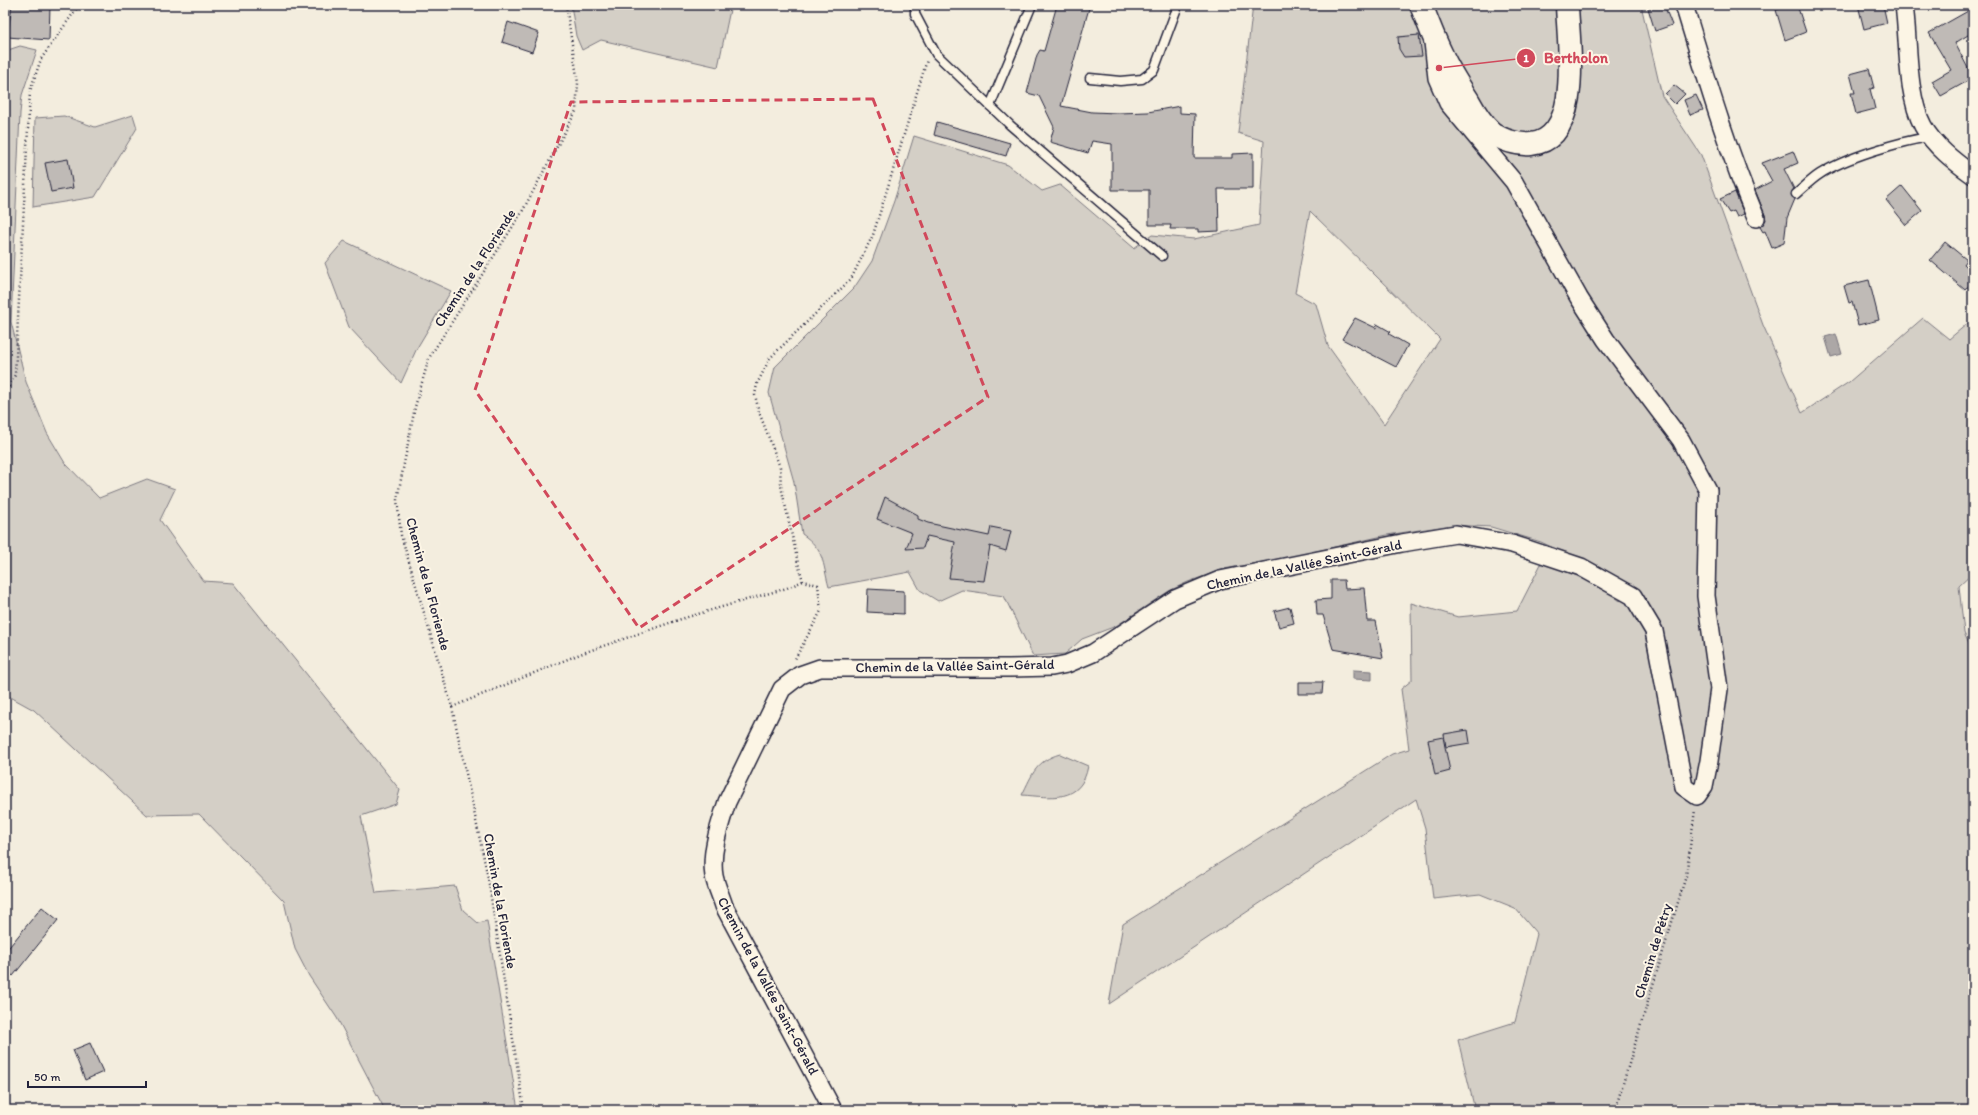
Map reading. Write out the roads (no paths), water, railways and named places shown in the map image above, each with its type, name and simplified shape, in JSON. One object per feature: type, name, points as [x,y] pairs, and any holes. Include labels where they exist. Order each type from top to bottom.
[{"type":"street","points":[[1421,5],[1442,56],[1476,115],[1491,132],[1511,142],[1524,144],[1536,143],[1546,139],[1558,128],[1566,114],[1569,101],[1567,5]]},
{"type":"street","points":[[1429,5],[1432,30]]},
{"type":"street","points":[[1684,5],[1716,110],[1742,186],[1756,218]]},
{"type":"street","points":[[1904,5],[1912,90],[1923,125],[1948,155],[1973,175]]},
{"type":"street","name":"Chemin de la Vallée Saint-Gérald","points":[[833,1110],[724,906],[714,876],[715,850],[721,820],[727,802],[774,702],[782,689],[791,680],[800,675],[820,668],[1009,668],[1052,667],[1067,664],[1093,653],[1175,599],[1220,580],[1402,543],[1456,534],[1512,544],[1581,567],[1633,596],[1654,630],[1684,786],[1697,796],[1704,786],[1719,689],[1706,596],[1708,490],[1681,440],[1606,340],[1583,304],[1514,182],[1448,103],[1437,78],[1432,30]]},
{"type":"lane","points":[[915,5],[915,14],[936,54],[990,106],[1162,256]]},
{"type":"lane","points":[[1090,78],[1120,81],[1142,79],[1154,70],[1176,5]]},
{"type":"lane","points":[[990,106],[1029,6]]},
{"type":"lane","points":[[1796,194],[1820,174],[1835,166],[1898,144],[1932,137]]},
{"type":"place","name":"Bertholon","points":[[1439,68]]}]
